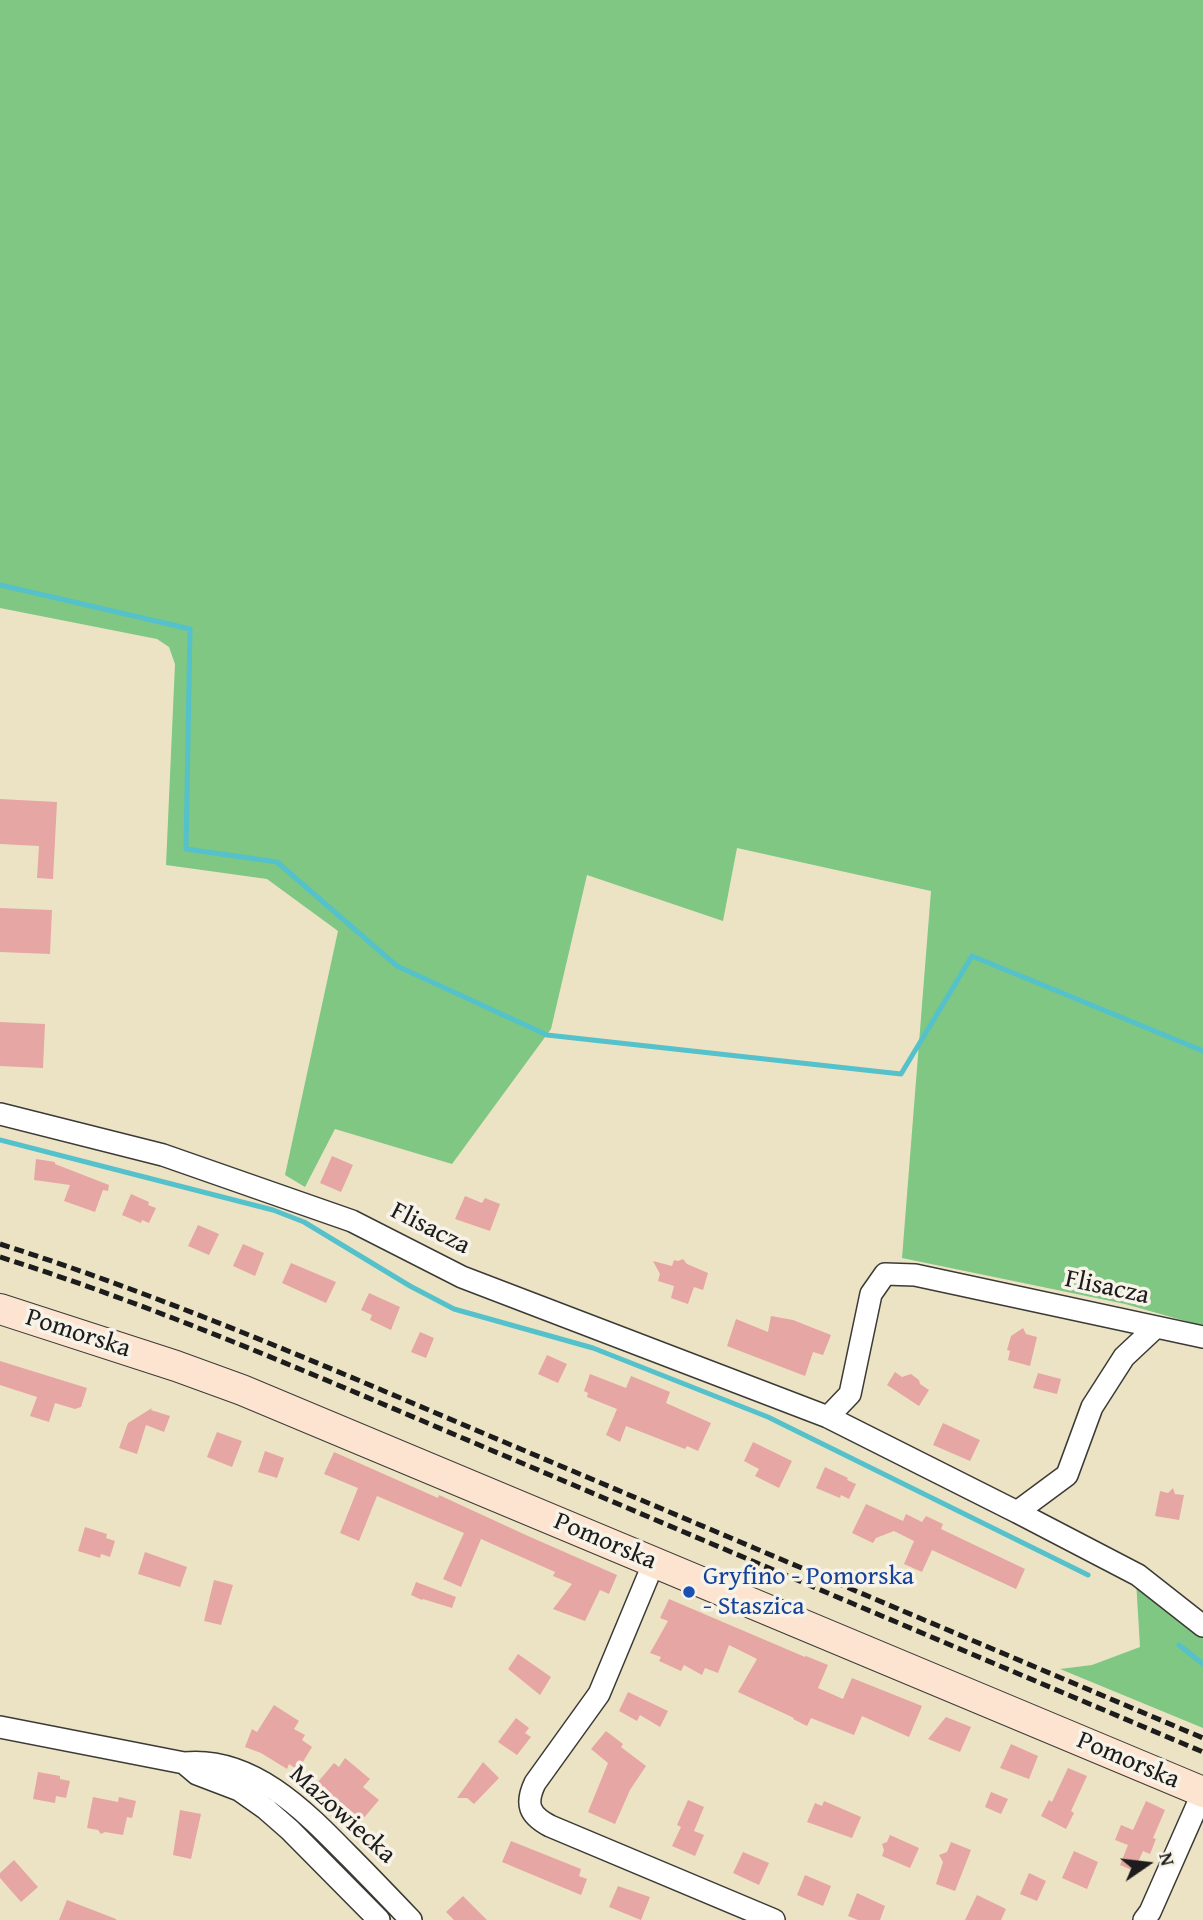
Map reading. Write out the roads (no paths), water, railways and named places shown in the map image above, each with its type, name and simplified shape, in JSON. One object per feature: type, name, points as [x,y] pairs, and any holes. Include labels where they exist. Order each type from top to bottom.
[{"type":"street","name":"Flisacza","points":[[0,1114],[163,1155],[352,1221],[462,1277],[828,1417],[1017,1511],[1067,1475],[1092,1407],[1124,1357],[1156,1327]]},
{"type":"street","name":"Flisacza","points":[[828,1417],[850,1394],[871,1294],[885,1273],[915,1275],[1156,1327]]},
{"type":"street","name":"Pomorska","points":[[0,1309],[242,1390],[1203,1792]]},
{"type":"street","points":[[1156,1327],[1203,1337]]},
{"type":"street","points":[[1017,1511],[1138,1575],[1203,1626]]},
{"type":"street","points":[[654,1562],[599,1694],[535,1783],[529,1795],[530,1809],[538,1819],[550,1826],[774,1920]]},
{"type":"street","name":"Mazowiecka","points":[[0,1727],[184,1763],[218,1765],[246,1774],[279,1791],[308,1815],[411,1920]]},
{"type":"street","name":"Mazowiecka","points":[[184,1763],[197,1774],[239,1790],[266,1809],[379,1920]]},
{"type":"street","points":[[1144,1920],[1150,1912],[1203,1792]]},
{"type":"waterway","points":[[0,585],[190,629],[186,849],[277,862],[397,966],[547,1035],[901,1074],[972,956],[1203,1051]]},
{"type":"waterway","points":[[0,1140],[273,1210],[304,1222],[410,1286],[454,1309],[593,1348],[768,1417],[1088,1575]]},
{"type":"waterway","points":[[1179,1645],[1203,1664]]},
{"type":"railway","points":[[0,1244],[133,1290],[264,1341],[1203,1738]]},
{"type":"railway","points":[[0,1257],[131,1302],[261,1353],[1203,1752]]},
{"type":"place","name":"Gryfino - Pomorska - Staszica","points":[[689,1592]]}]
